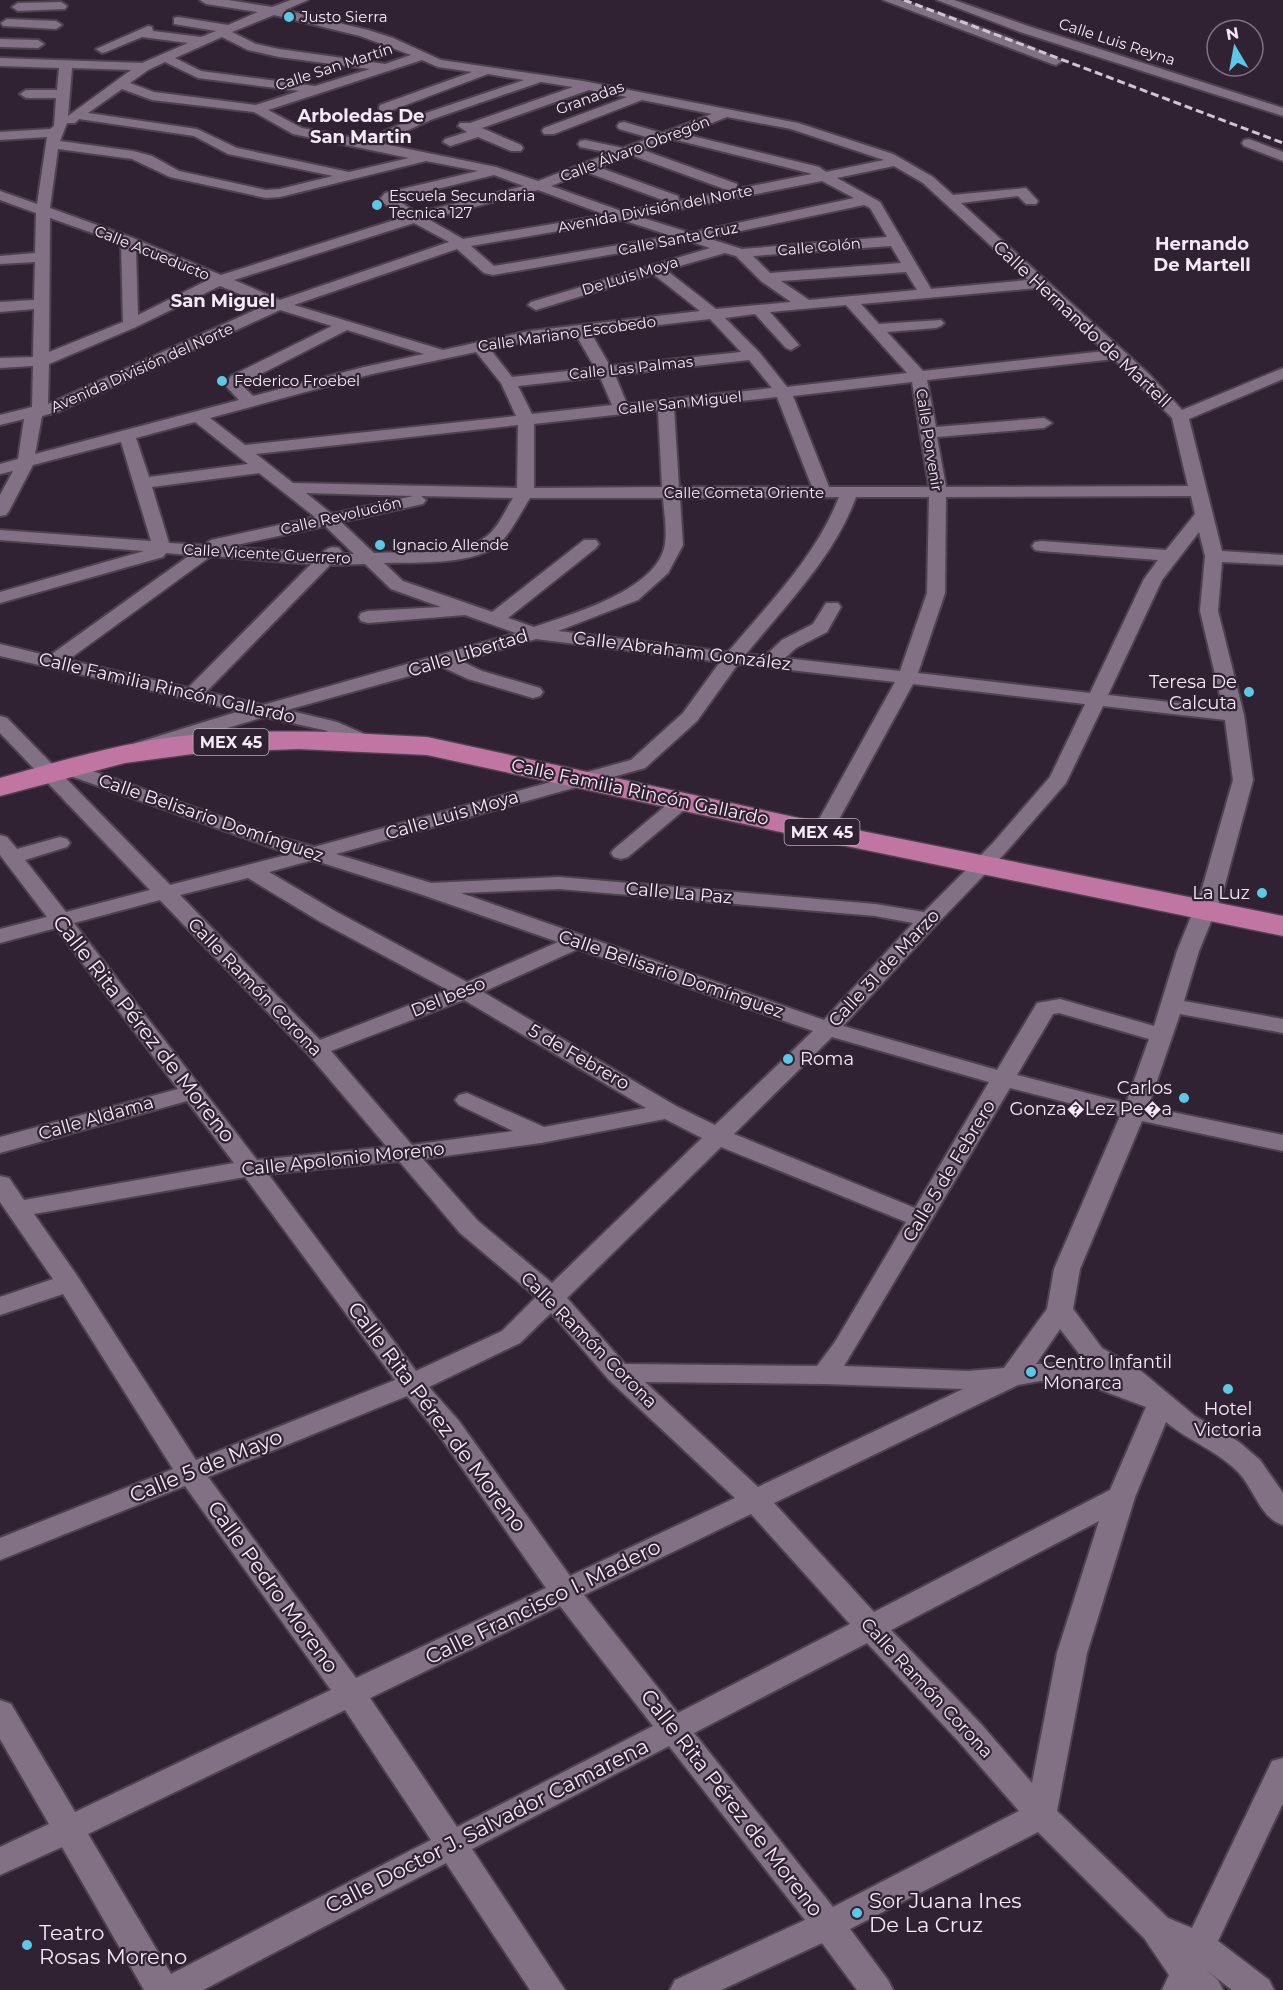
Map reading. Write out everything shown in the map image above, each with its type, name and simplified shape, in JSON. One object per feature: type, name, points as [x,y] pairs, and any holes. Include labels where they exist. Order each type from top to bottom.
[{"type":"highway","name":"MEX 45","points":[[0,787],[102,760],[166,747],[298,739],[362,740]]},
{"type":"highway","name":"Calle Familia Rincón Gallardo","points":[[362,740],[427,746],[822,832],[1283,926]]},
{"type":"street","name":"Calle Hernando de Martell","points":[[206,0],[273,11],[364,33],[438,63],[643,96],[793,126],[862,147],[928,180],[1144,378],[1180,417],[1213,551],[1209,611],[1234,715],[1244,780],[1212,892],[1162,1036],[1134,1112],[1067,1269],[1060,1310]]},
{"type":"street","points":[[55,135],[76,115],[144,67],[226,30],[302,0]]},
{"type":"street","points":[[889,0],[1056,61]]},
{"type":"street","name":"Calle Luis Reyna","points":[[943,0],[1024,29],[1283,112]]},
{"type":"street","points":[[4,28],[20,3],[61,6]]},
{"type":"street","points":[[178,21],[226,30],[252,47],[279,53],[388,67]]},
{"type":"street","points":[[4,28],[56,26]]},
{"type":"street","points":[[102,49],[144,31],[202,41]]},
{"type":"street","points":[[0,43],[38,44]]},
{"type":"street","name":"Calle San Martín","points":[[257,109],[422,56]]},
{"type":"street","points":[[164,57],[198,74],[319,90]]},
{"type":"street","points":[[0,62],[144,67]]},
{"type":"street","points":[[0,511],[26,462],[22,415],[41,361],[43,210],[66,64]]},
{"type":"street","points":[[385,108],[487,71]]},
{"type":"street","points":[[366,145],[388,132],[433,114],[540,79]]},
{"type":"street","points":[[120,84],[152,96],[257,109],[298,130],[496,171],[535,187],[741,253],[765,278],[805,304]]},
{"type":"street","name":"Calle Hernando de Martell","points":[[450,142],[475,130],[590,86]]},
{"type":"street","points":[[26,94],[62,94]]},
{"type":"street","points":[[495,94],[518,102]]},
{"type":"street","name":"Granadas","points":[[549,130],[643,96]]},
{"type":"street","points":[[433,114],[516,148]]},
{"type":"street","name":"Calle Álvaro Obregón","points":[[0,363],[41,361],[131,324],[220,280],[415,218],[535,187],[726,114]]},
{"type":"street","points":[[76,115],[197,133],[233,151],[349,175]]},
{"type":"street","points":[[624,126],[818,173],[875,205],[926,293]]},
{"type":"street","points":[[0,136],[55,135],[147,159],[175,174],[266,194],[280,193],[427,157]]},
{"type":"street","points":[[1249,143],[1283,157]]},
{"type":"street","points":[[585,144],[630,152],[732,187]]},
{"type":"street","name":"Avenida División del Norte","points":[[618,214],[673,199],[732,187],[891,160]]},
{"type":"street","points":[[588,168],[673,199]]},
{"type":"street","points":[[456,241],[387,199],[390,196],[496,171]]},
{"type":"street","name":"Avenida División del Norte","points":[[22,415],[54,408],[276,304],[456,241],[618,214],[818,173]]},
{"type":"street","points":[[950,200],[1021,191],[1031,201]]},
{"type":"street","name":"Calle Acueducto","points":[[0,195],[128,241],[276,304],[441,354]]},
{"type":"street","name":"Calle Santa Cruz","points":[[456,241],[489,270],[499,271],[690,237],[866,200]]},
{"type":"street","points":[[11,213],[43,210]]},
{"type":"street","points":[[128,241],[131,324]]},
{"type":"street","name":"Calle Colón","points":[[741,253],[896,241]]},
{"type":"street","name":"De Luis Moya","points":[[536,305],[726,248]]},
{"type":"street","points":[[0,260],[42,257]]},
{"type":"street","points":[[765,278],[911,267]]},
{"type":"street","points":[[654,268],[714,315],[753,355],[783,393],[823,492]]},
{"type":"street","name":"Calle Mariano Escobedo","points":[[0,470],[250,402],[441,354],[529,336],[805,304],[1040,283]]},
{"type":"street","name":"Calle Porvenir","points":[[822,832],[907,678],[936,593],[938,492],[919,377],[849,300]]},
{"type":"street","points":[[0,307],[42,304]]},
{"type":"street","points":[[759,309],[791,345]]},
{"type":"street","points":[[520,320],[529,336]]},
{"type":"street","points":[[875,329],[936,323]]},
{"type":"street","points":[[250,402],[233,385],[237,379],[348,324]]},
{"type":"street","points":[[581,330],[605,371],[621,408]]},
{"type":"street","points":[[479,346],[508,382],[526,419],[525,493]]},
{"type":"street","name":"Calle San Miguel","points":[[242,450],[621,408],[783,393],[1118,354]]},
{"type":"street","name":"Calle Las Palmas","points":[[508,382],[753,355]]},
{"type":"street","points":[[1180,417],[1283,373]]},
{"type":"street","name":"Calle Libertad","points":[[102,760],[190,731],[445,661],[534,633],[632,596],[662,569],[674,545],[669,493],[666,404]]},
{"type":"street","name":"Calle Abraham González","points":[[198,416],[328,519],[397,585],[534,633],[609,644],[734,656],[1234,715]]},
{"type":"street","points":[[928,433],[1044,423]]},
{"type":"street","points":[[0,598],[167,549],[142,483],[127,434]]},
{"type":"street","points":[[142,483],[264,466]]},
{"type":"street","name":"Calle Cometa Oriente","points":[[289,488],[525,493],[1199,491]]},
{"type":"street","name":"Calle Revolución","points":[[53,662],[217,544],[451,492]]},
{"type":"street","name":"Calle Luis Moya","points":[[0,936],[313,854],[638,764],[690,717],[734,656],[803,574],[838,522],[849,492]]},
{"type":"street","name":"Calle Vicente Guerrero","points":[[0,535],[327,560],[452,555],[475,550],[495,538],[525,493]]},
{"type":"street","name":"Calle 31 de Marzo","points":[[412,1384],[511,1337],[828,1029],[1059,780],[1153,579],[1204,514]]},
{"type":"street","points":[[193,694],[327,560],[346,536]]},
{"type":"street","points":[[495,619],[590,544]]},
{"type":"street","points":[[1041,546],[1213,551],[1283,560]]},
{"type":"street","points":[[770,662],[789,644],[820,627],[832,607]]},
{"type":"street","points":[[368,617],[470,610]]},
{"type":"street","name":"Calle Familia Rincón Gallardo","points":[[0,650],[330,726],[362,740]]},
{"type":"street","points":[[445,661],[475,675],[533,692]]},
{"type":"street","name":"Calle Ramón Corona","points":[[0,722],[58,771],[164,893],[316,1049],[470,1227],[551,1296],[618,1373],[755,1500],[970,1733],[1041,1815],[1156,1928],[1193,1975],[1257,1990]]},
{"type":"street","name":"Calle Belisario Domínguez","points":[[58,771],[261,838],[428,889],[828,1029],[1003,1079],[1134,1112],[1283,1143]]},
{"type":"street","points":[[621,853],[683,801]]},
{"type":"street","points":[[6,849],[60,843]]},
{"type":"street","name":"Calle Rita Pérez de Moreno","points":[[6,849],[251,1168],[412,1384],[449,1428],[565,1592],[828,1925],[876,1990]]},
{"type":"street","name":"5 de Febrero","points":[[250,870],[347,927],[466,991],[668,1111],[717,1136],[920,1219]]},
{"type":"street","name":"Calle La Paz","points":[[428,889],[559,882],[875,910],[929,919]]},
{"type":"street","name":"Del beso","points":[[316,1049],[466,991],[579,941]]},
{"type":"street","points":[[1171,1005],[1283,1026]]},
{"type":"street","name":"Calle 5 de Febrero","points":[[824,1375],[844,1348],[1045,1008],[1060,1006],[1162,1036]]},
{"type":"street","name":"Calle Aldama","points":[[0,1145],[193,1092]]},
{"type":"street","points":[[467,1100],[541,1135]]},
{"type":"street","name":"Calle Apolonio Moreno","points":[[17,1209],[251,1168],[408,1153],[541,1135],[668,1111]]},
{"type":"street","name":"Calle Pedro Moreno","points":[[0,1184],[69,1283],[190,1473],[351,1694],[453,1844],[548,1990]]},
{"type":"street","points":[[0,1306],[69,1283]]},
{"type":"street","points":[[1060,1310],[1093,1354],[1132,1378],[1185,1423],[1229,1449],[1250,1467],[1283,1515]]},
{"type":"street","name":"Calle Francisco I. Madero","points":[[0,1862],[1012,1377],[1060,1310]]},
{"type":"street","points":[[618,1373],[824,1375],[968,1380],[1012,1377],[1040,1372],[1081,1373],[1161,1403]]},
{"type":"street","name":"Calle 5 de Mayo","points":[[0,1549],[412,1384]]},
{"type":"street","points":[[687,1990],[828,1925],[1041,1815],[1072,1653],[1121,1497],[1161,1403]]},
{"type":"street","name":"Calle Doctor J. Salvador Camarena","points":[[172,1990],[1121,1497]]},
{"type":"street","points":[[0,1712],[162,1990]]},
{"type":"street","points":[[1193,1975],[1283,1770]]},
{"type":"railway","points":[[904,0],[1283,143]]},
{"type":"place","name":"Justo Sierra","points":[[289,17]]},
{"type":"place","name":"Escuela Secundaria Tecnica 127","points":[[377,205]]},
{"type":"place","name":"Federico Froebel","points":[[222,381]]},
{"type":"place","name":"Ignacio Allende","points":[[380,545]]},
{"type":"place","name":"Teresa De Calcuta","points":[[1249,692]]},
{"type":"place","name":"La Luz","points":[[1262,893]]},
{"type":"place","name":"Roma","points":[[788,1059]]},
{"type":"place","name":"Carlos Gonza�Lez Pe�a","points":[[1184,1098]]},
{"type":"place","name":"Centro Infantil Monarca","points":[[1031,1372]]},
{"type":"place","name":"Hotel Victoria","points":[[1228,1389]]},
{"type":"place","name":"Sor Juana Ines De La Cruz","points":[[857,1913]]},
{"type":"place","name":"Teatro Rosas Moreno","points":[[27,1945]]},
{"type":"district","name":"Arboledas De San Martin","points":[[361,126]]},
{"type":"district","name":"Hernando De Martell","points":[[1202,254]]},
{"type":"district","name":"San Miguel","points":[[223,301]]}]
